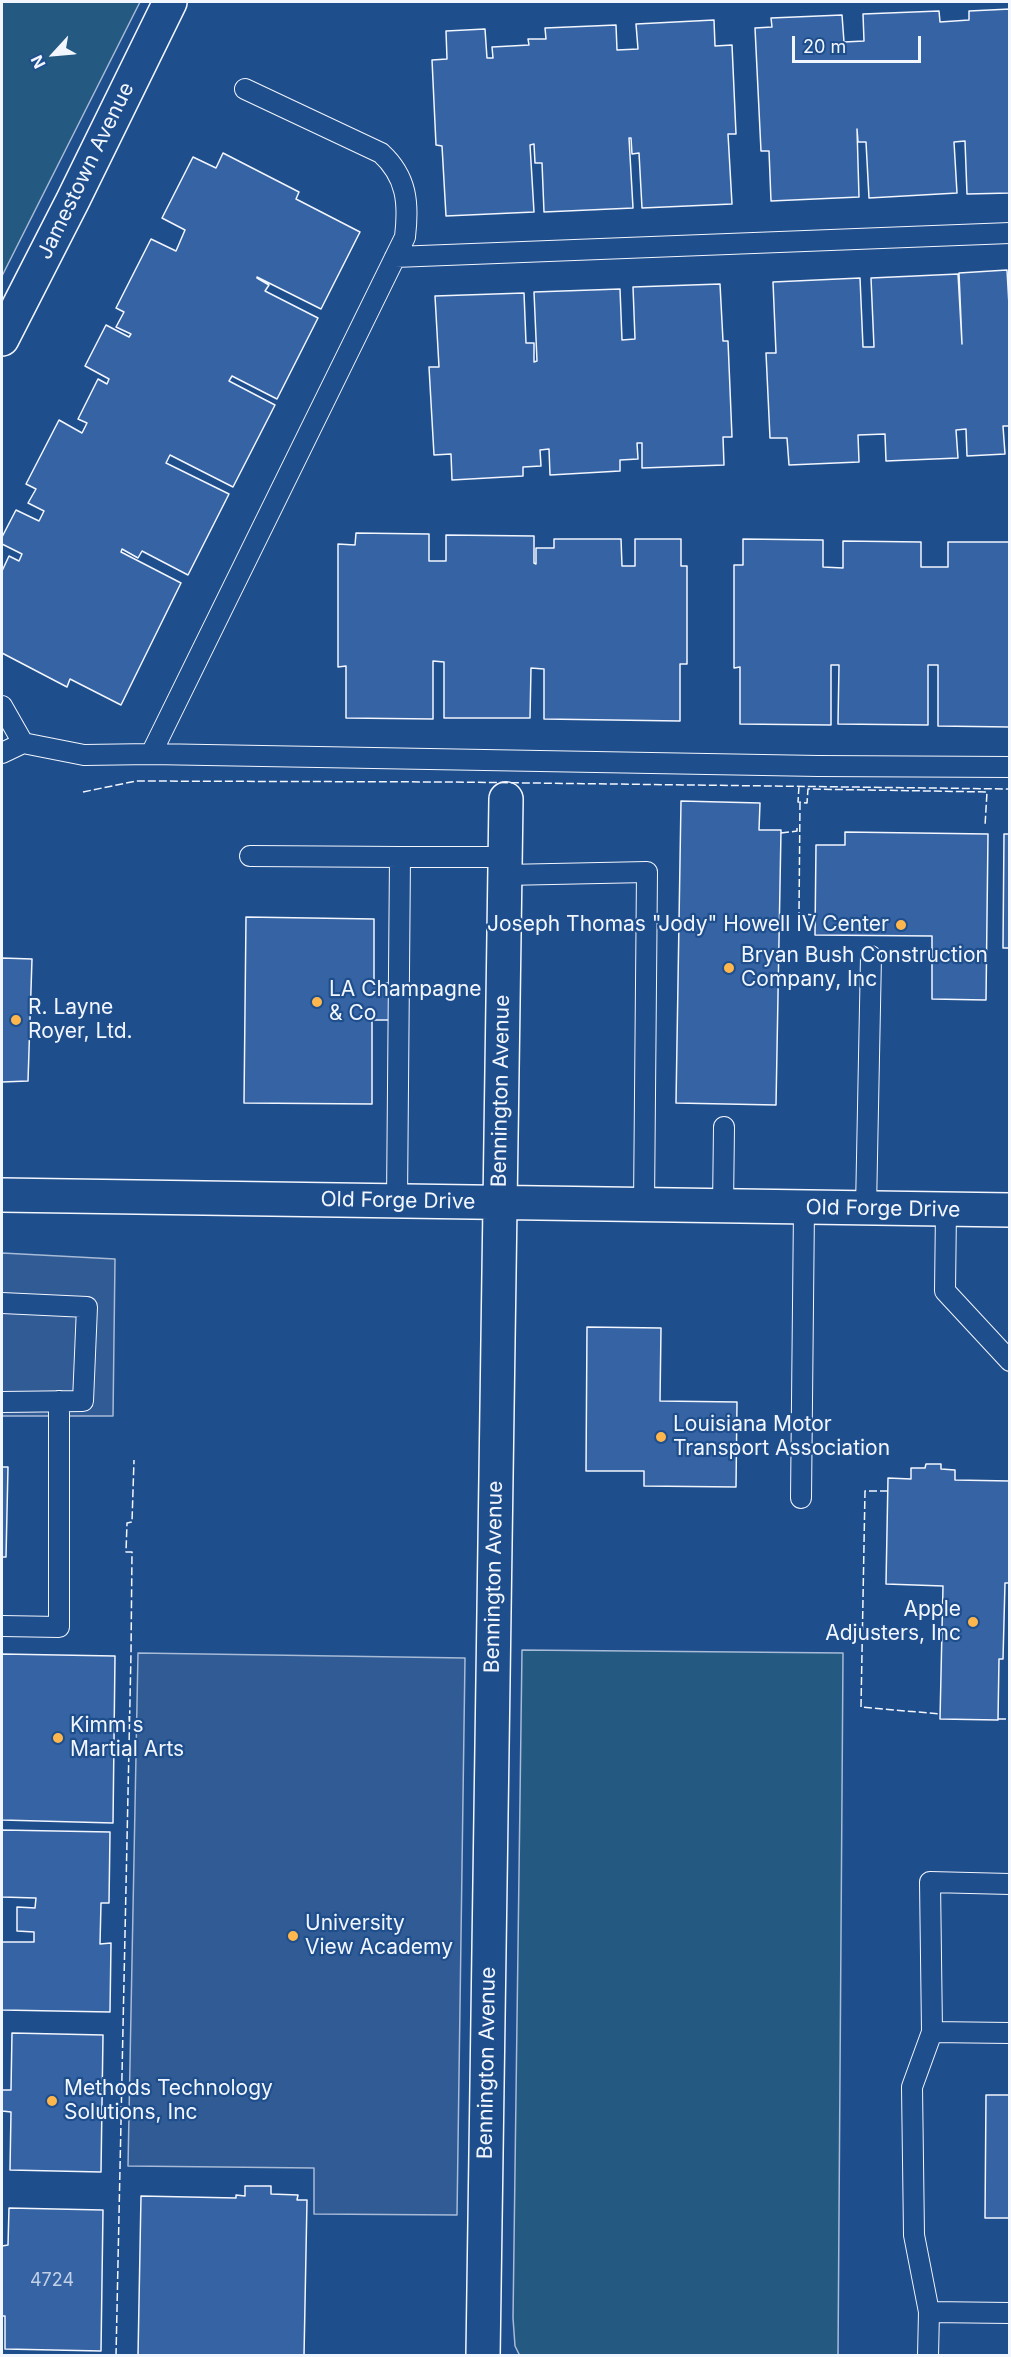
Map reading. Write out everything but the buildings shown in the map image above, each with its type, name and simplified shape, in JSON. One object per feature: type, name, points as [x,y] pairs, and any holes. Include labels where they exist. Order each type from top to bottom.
[{"type":"street","name":"Jamestown Avenue","points":[[2,339],[170,2]]},
{"type":"street","name":"Bennington Avenue","points":[[483,2355],[506,799]]},
{"type":"street","name":"Old Forge Drive","points":[[2,1195],[1010,1210]]},
{"type":"lane","points":[[152,754],[405,237],[408,214],[405,190],[395,166],[381,153],[245,89]]},
{"type":"lane","points":[[395,256],[1010,233]]},
{"type":"lane","points":[[2,706],[23,743]]},
{"type":"lane","points":[[2,753],[23,743],[84,755],[152,754],[818,766],[1010,767]]},
{"type":"lane","points":[[250,856],[400,857],[505,866],[647,872],[644,1205]]},
{"type":"lane","points":[[398,1201],[400,857]]},
{"type":"lane","points":[[866,1208],[871,956]]},
{"type":"lane","points":[[723,1206],[724,1127]]},
{"type":"lane","points":[[801,1498],[804,1207]]},
{"type":"lane","points":[[946,1210],[945,1291],[1010,1361]]},
{"type":"lane","points":[[2,1303],[87,1307],[83,1401],[2,1402]]},
{"type":"lane","points":[[2,1626],[59,1627],[59,1401]]},
{"type":"lane","points":[[928,2355],[929,2312],[914,2235],[912,2087],[932,2032],[930,1882],[1010,1884]]},
{"type":"lane","points":[[932,2032],[1010,2033]]},
{"type":"lane","points":[[929,2312],[1010,2313]]},
{"type":"shaded area","points":[[2,2],[140,2],[2,276]]},
{"type":"shaded area","points":[[2,1253],[115,1259],[113,1416],[2,1416]]},
{"type":"shaded area","points":[[522,1650],[843,1653],[838,2355],[520,2356],[515,2346],[513,2318]]},
{"type":"shaded area","name":"University View Academy","points":[[138,1653],[465,1658],[457,2215],[314,2214],[314,2168],[128,2166]]},
{"type":"fence","points":[[83,792],[136,781],[452,782],[1010,789]]},
{"type":"fence","points":[[799,786],[798,802],[807,803],[808,789],[987,792],[985,826]]},
{"type":"fence","points":[[800,802],[799,914],[816,915]]},
{"type":"fence","points":[[781,833],[797,831],[797,826]]},
{"type":"fence","points":[[116,2356],[131,1653],[132,1552],[126,1552],[127,1523],[132,1522],[134,1460]]},
{"type":"fence","points":[[888,1491],[865,1491],[861,1707],[940,1714]]},
{"type":"fence","points":[[998,1719],[1010,1719]]},
{"type":"place","name":"Joseph Thomas \"Jody\" Howell IV Center","points":[[901,925]]},
{"type":"place","name":"Bryan Bush Construction Company, Inc","points":[[729,968]]},
{"type":"place","name":"LA Champagne & Co","points":[[317,1002]]},
{"type":"place","name":"R. Layne Royer, Ltd.","points":[[16,1020]]},
{"type":"place","name":"Louisiana Motor Transport Association","points":[[661,1437]]},
{"type":"place","name":"Apple Adjusters, Inc","points":[[973,1622]]},
{"type":"place","name":"Kimm's Martial Arts","points":[[58,1738]]},
{"type":"place","name":"University View Academy","points":[[293,1936]]},
{"type":"place","name":"Methods Technology Solutions, Inc","points":[[52,2101]]}]
